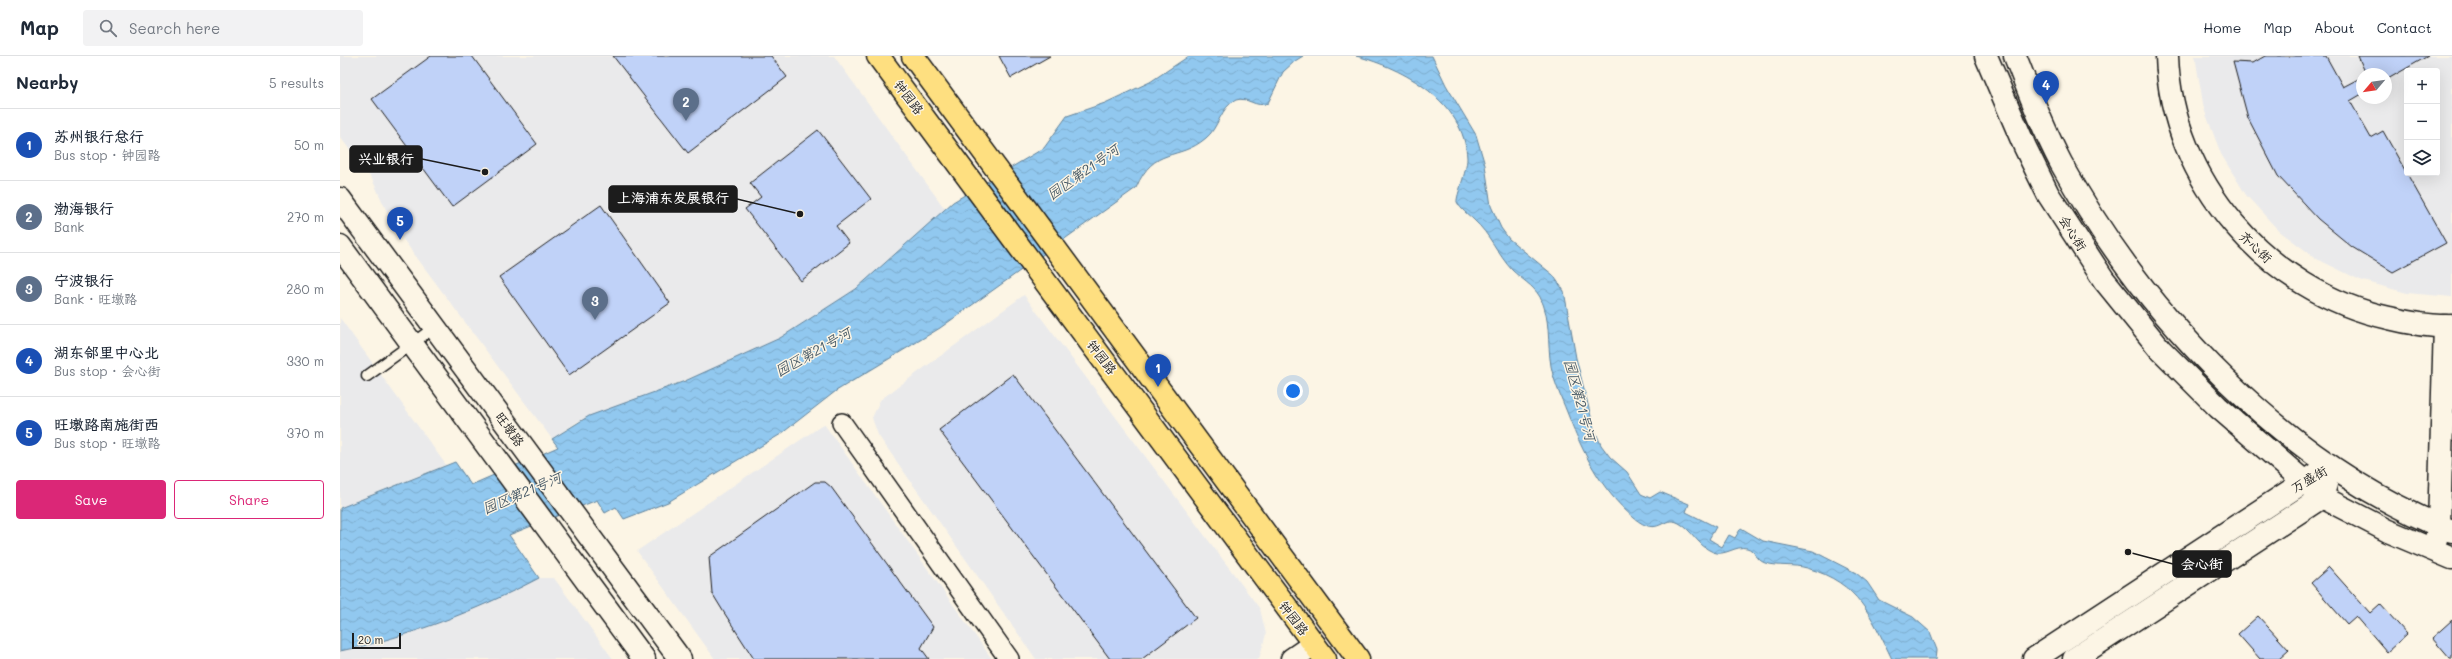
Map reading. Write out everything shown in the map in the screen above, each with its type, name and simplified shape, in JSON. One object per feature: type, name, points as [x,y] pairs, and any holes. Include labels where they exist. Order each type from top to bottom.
[{"type":"main road","name":"钟园路","points":[[878,56],[1319,652]]},
{"type":"main road","name":"钟园路","points":[[913,56],[1358,659]]},
{"type":"main road","name":"会心街","points":[[1986,56],[2036,172],[2075,237],[2109,287],[2133,318],[2190,381],[2257,441],[2305,480],[2322,497],[2443,555]]},
{"type":"main road","name":"会心街","points":[[2014,56],[2049,137],[2072,182],[2127,267],[2155,303],[2205,359],[2237,390],[2275,423],[2332,466],[2381,496],[2445,529]]},
{"type":"main road","name":"齐心街","points":[[2167,56],[2170,90],[2176,116],[2195,166],[2224,212],[2260,251],[2302,284],[2350,307],[2402,321],[2449,326]]},
{"type":"main road","name":"旺墩路","points":[[340,199],[680,659]]},
{"type":"main road","points":[[340,246],[644,659]]},
{"type":"main road","points":[[2443,555],[2445,529],[2449,326]]},
{"type":"main road","name":"万盛街","points":[[2034,659],[2305,480],[2332,466]]},
{"type":"main road","name":"万盛街","points":[[2074,659],[2322,497],[2332,466]]},
{"type":"main road","points":[[1292,659],[1319,652]]},
{"type":"street","points":[[842,423],[1009,659]]},
{"type":"lane","points":[[367,376],[435,327]]},
{"type":"shaded area","points":[[340,56],[834,56],[945,209],[856,289],[780,338],[721,366],[577,422],[552,439],[394,227],[372,179],[340,137]]},
{"type":"shaded area","points":[[2195,56],[2452,56],[2452,297],[2407,293],[2360,280],[2317,259],[2278,230],[2246,195],[2221,154],[2204,109]]},
{"type":"shaded area","points":[[1024,295],[1260,609],[1266,634],[1259,659],[1036,659],[878,435],[872,418],[880,400]]},
{"type":"shaded area","points":[[340,318],[446,465],[340,508]]},
{"type":"shaded area","points":[[824,424],[992,659],[715,659],[637,551]]},
{"type":"shaded area","points":[[539,578],[554,578],[613,659],[340,659],[340,651],[384,641],[441,622]]},
{"type":"water","name":"园区第21号河","points":[[1189,56],[1303,56],[1283,72],[1268,103],[1256,104],[1240,99],[1231,103],[1223,112],[1214,129],[1206,138],[1186,150],[1167,156],[1151,165],[1143,174],[1136,188],[940,328],[836,391],[781,434],[668,502],[624,519],[616,507],[605,513],[597,500],[509,535],[539,578],[467,612],[442,622],[391,638],[340,651],[340,508],[455,462],[471,485],[558,447],[552,439],[589,416],[685,381],[780,338],[856,289],[953,202],[1044,148],[1067,116],[1105,103],[1150,82]]},
{"type":"water","name":"园区第21号河","points":[[1356,56],[1432,56],[1446,85],[1476,135],[1485,165],[1491,206],[1501,228],[1509,239],[1553,275],[1564,291],[1576,358],[1594,428],[1601,445],[1610,457],[1627,472],[1641,494],[1650,498],[1660,492],[1689,504],[1686,512],[1716,527],[1709,539],[1722,547],[1729,535],[1735,538],[1741,528],[1763,541],[1813,551],[1856,573],[1867,582],[1879,600],[1913,617],[1930,632],[1937,650],[1936,659],[1892,659],[1870,615],[1861,603],[1839,582],[1825,574],[1802,567],[1776,565],[1762,562],[1750,549],[1747,548],[1738,548],[1722,553],[1713,552],[1703,546],[1684,526],[1679,523],[1668,521],[1660,525],[1650,526],[1643,524],[1634,518],[1622,507],[1602,483],[1586,456],[1560,395],[1551,366],[1546,313],[1540,297],[1512,270],[1502,258],[1485,232],[1457,202],[1467,164],[1467,158],[1464,138],[1455,120],[1443,104],[1428,90],[1411,79],[1393,69]]},
{"type":"building","points":[[431,56],[472,56],[537,144],[452,207],[372,99]]},
{"type":"building","points":[[613,56],[771,56],[787,77],[688,153]]},
{"type":"building","points":[[999,56],[1050,56],[1011,78]]},
{"type":"building","points":[[2265,56],[2326,56],[2343,87],[2356,80],[2356,98],[2350,101],[2371,138],[2383,131],[2404,168],[2404,176],[2408,176],[2446,243],[2393,272],[2352,247],[2318,219],[2278,176],[2248,118],[2233,62],[2253,63]]},
{"type":"building","points":[[2358,56],[2428,56],[2407,68],[2404,68],[2404,70],[2392,77],[2392,68],[2363,68]]},
{"type":"building","points":[[818,130],[871,199],[836,226],[849,243],[801,281],[745,209],[761,197],[750,183]]},
{"type":"building","points":[[601,205],[670,303],[569,375],[499,277]]},
{"type":"building","points":[[1013,374],[1196,618],[1142,659],[1110,659],[939,430]]},
{"type":"building","points":[[815,482],[825,482],[831,487],[933,627],[921,648],[929,659],[754,659],[723,611],[712,593],[709,557]]},
{"type":"building","points":[[2329,567],[2370,613],[2380,604],[2407,634],[2387,652],[2356,616],[2347,624],[2311,583]]},
{"type":"building","points":[[2258,616],[2289,650],[2279,659],[2260,659],[2238,634]]},
{"type":"building","points":[[2452,620],[2452,659],[2450,659],[2432,638]]},
{"type":"place","name":"湖东邻里中心北","points":[[2046,104]]},
{"type":"place","name":"渤海银行","points":[[686,121]]},
{"type":"place","name":"兴业银行","points":[[485,172]]},
{"type":"place","name":"上海浦东发展银行","points":[[800,214]]},
{"type":"place","name":"旺墩路南施街西","points":[[400,240]]},
{"type":"place","name":"宁波银行","points":[[595,320]]},
{"type":"place","name":"苏州银行总行","points":[[1158,387]]},
{"type":"place","name":"会心街","points":[[2128,552]]}]
